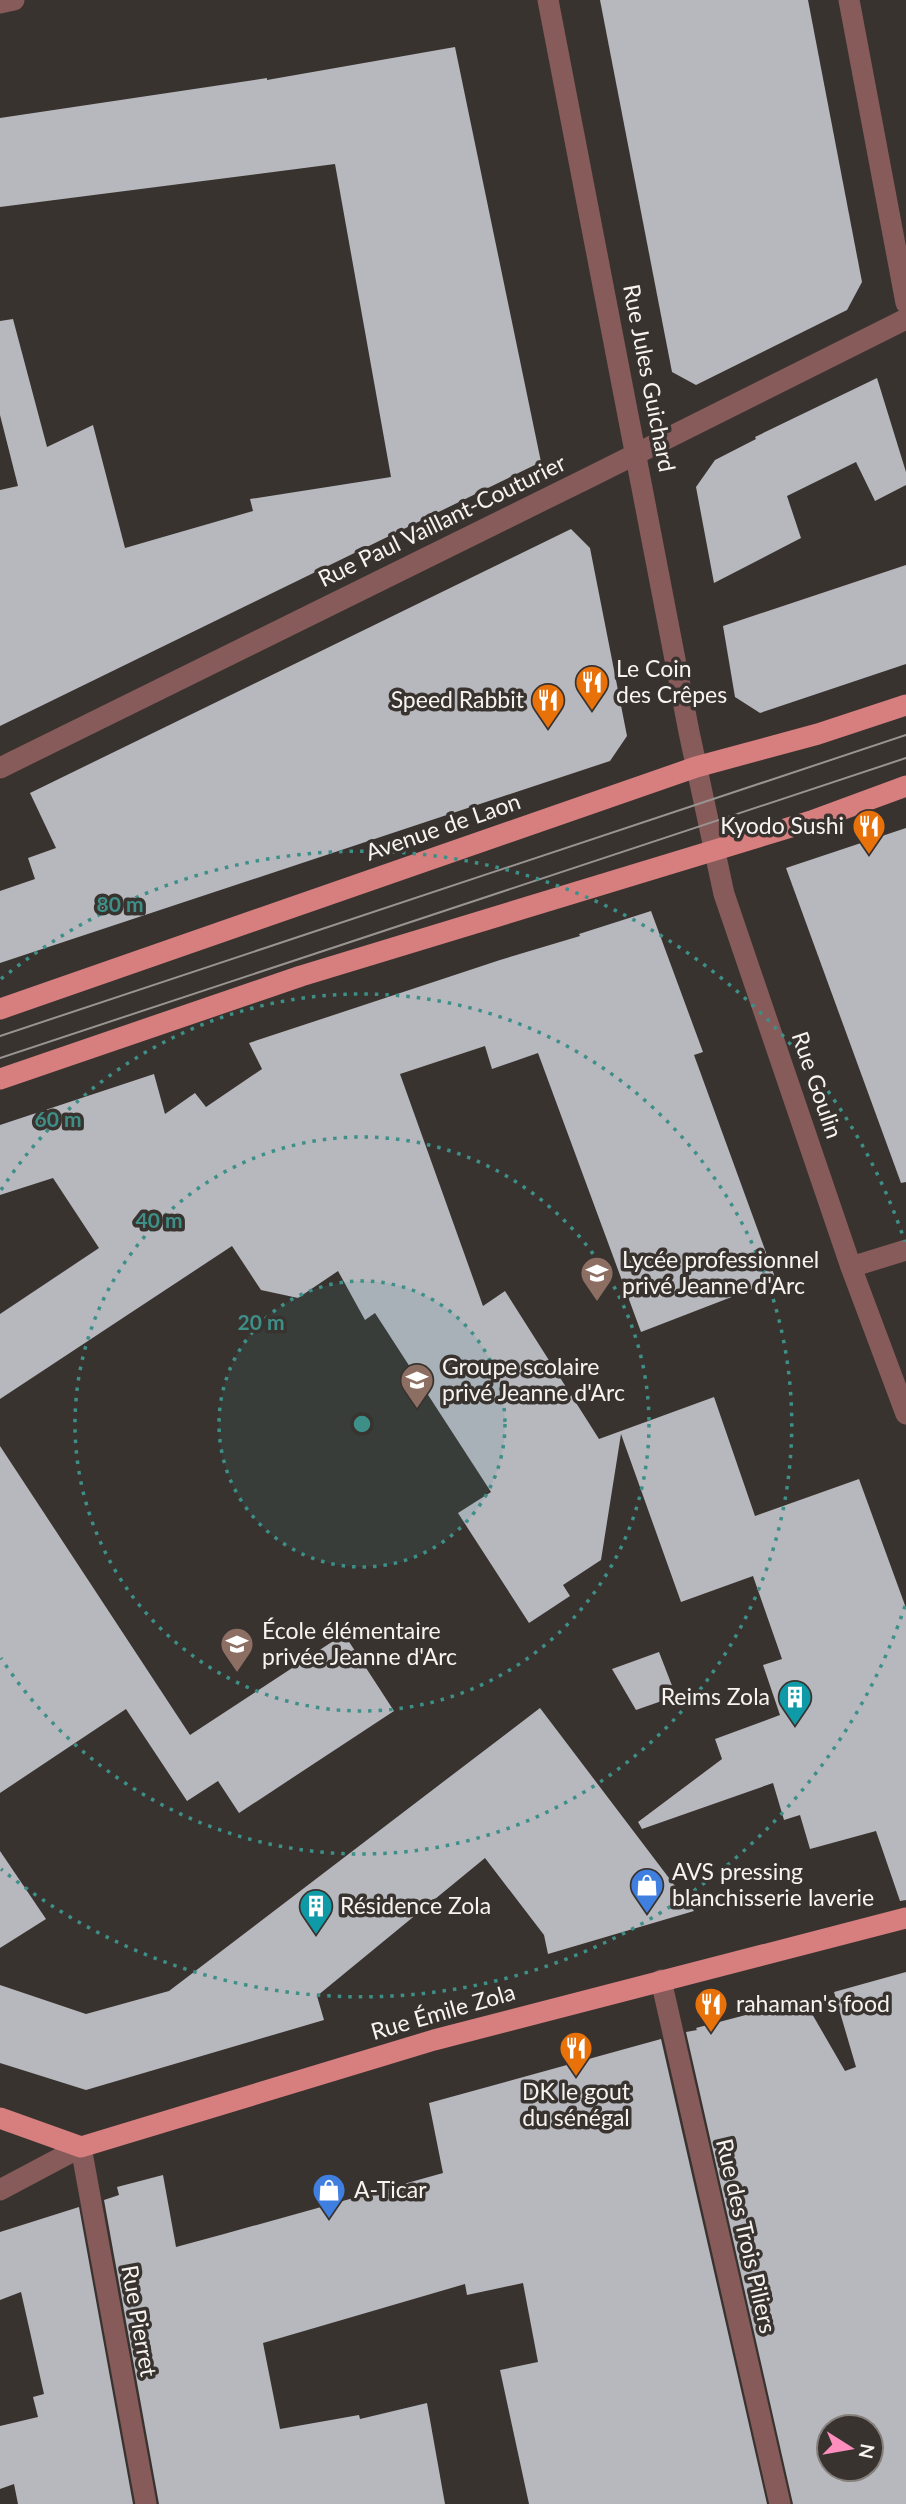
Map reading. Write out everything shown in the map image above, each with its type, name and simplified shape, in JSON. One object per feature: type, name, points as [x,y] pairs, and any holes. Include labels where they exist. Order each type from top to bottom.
[{"type":"main road","name":"Avenue de Laon","points":[[0,1009],[696,767],[818,734],[906,705]]},
{"type":"main road","points":[[0,1079],[301,976],[811,821],[906,786]]},
{"type":"main road","name":"Rue Émile Zola","points":[[81,2147],[434,2040],[906,1918]]},
{"type":"main road","points":[[0,2118],[81,2147]]},
{"type":"street","points":[[0,3],[14,0]]},
{"type":"street","name":"Rue Jules Guichard","points":[[548,0],[696,767]]},
{"type":"street","points":[[849,0],[906,303]]},
{"type":"street","name":"Rue Paul Vaillant-Couturier","points":[[0,768],[906,319]]},
{"type":"street","name":"Rue Goulin","points":[[696,767],[724,894],[851,1267],[906,1414]]},
{"type":"street","points":[[851,1267],[906,1250]]},
{"type":"street","name":"Rue des Trois Piliers","points":[[661,1980],[780,2504]]},
{"type":"street","points":[[0,2190],[81,2147]]},
{"type":"street","name":"Rue Pierret","points":[[81,2147],[146,2504]]},
{"type":"building","points":[[600,0],[808,0],[862,282],[847,310],[696,385],[672,372]]},
{"type":"building","points":[[455,47],[541,462],[0,726],[0,490],[18,486],[0,415],[0,321],[13,319],[47,447],[93,425],[125,548],[253,511],[250,499],[391,477],[335,164],[0,207],[0,118],[267,80]]},
{"type":"building","points":[[877,378],[906,472],[906,485],[875,501],[856,462],[787,496],[801,538],[714,583],[696,487],[715,460],[756,439],[755,437]]},
{"type":"building","points":[[571,529],[590,548],[627,736],[610,761],[0,963],[0,891],[35,879],[28,858],[56,848],[30,793]]},
{"type":"building","points":[[906,565],[906,664],[760,713],[735,697],[723,626]]},
{"type":"building","points":[[906,828],[906,1182],[901,1183],[786,868]]},
{"type":"building","points":[[651,911],[703,1052],[694,1055],[776,1280],[641,1332],[538,1053],[492,1069],[485,1046],[400,1074],[483,1306],[505,1291],[599,1439],[714,1397],[755,1516],[859,1479],[906,1608],[906,1900],[900,1901],[876,1831],[810,1849],[800,1815],[784,1820],[773,1783],[642,1829],[638,1822],[722,1759],[715,1739],[780,1715],[763,1665],[782,1659],[753,1576],[681,1602],[621,1434],[601,1560],[563,1585],[570,1596],[529,1623],[458,1513],[491,1492],[375,1313],[365,1320],[338,1271],[298,1298],[261,1290],[232,1246],[0,1399],[0,1314],[99,1248],[53,1178],[0,1195],[0,1125],[154,1074],[165,1114],[195,1093],[206,1107],[262,1069],[249,1043]]},
{"type":"building","points":[[0,1446],[190,1735],[344,1634],[394,1711],[239,1813],[218,1781],[187,1801],[126,1709],[0,1793]]},
{"type":"building","points":[[659,1652],[676,1696],[636,1710],[612,1669]]},
{"type":"building","name":"Résidence Zola","points":[[540,1708],[694,1911],[548,1954],[544,1935],[485,1858],[317,1996],[324,2020],[86,2090],[0,2063],[0,1985],[86,2014],[169,1991]]},
{"type":"building","points":[[0,1851],[46,1919],[0,1948]]},
{"type":"building","points":[[906,1972],[906,2504],[793,2504],[686,2032],[804,2000],[845,2071],[856,2067],[834,1992]]},
{"type":"building","points":[[661,2039],[767,2504],[529,2504],[500,2370],[538,2362],[523,2283],[467,2295],[465,2284],[263,2343],[280,2429],[359,2415],[360,2419],[427,2403],[445,2504],[159,2504],[104,2200],[119,2195],[117,2187],[163,2175],[176,2247],[224,2234],[443,2173],[429,2103]]},
{"type":"building","points":[[79,2207],[133,2504],[18,2504],[14,2484],[0,2489],[0,2426],[38,2417],[33,2397],[44,2394],[21,2292],[0,2300],[0,2232]]},
{"type":"tram line","points":[[0,1036],[906,735]]},
{"type":"tram line","points":[[0,1058],[906,758]]},
{"type":"place","name":"Le Coin des Crêpes","points":[[592,712]]},
{"type":"place","name":"Speed Rabbit","points":[[548,730]]},
{"type":"place","name":"Kyodo Sushi","points":[[869,856]]},
{"type":"place","name":"Lycée professionnel privé Jeanne d'Arc","points":[[597,1303]]},
{"type":"place","name":"Groupe scolaire privé Jeanne d'Arc","points":[[417,1410]]},
{"type":"place","name":"École élémentaire privée Jeanne d'Arc","points":[[237,1674]]},
{"type":"place","name":"Reims Zola","points":[[795,1727]]},
{"type":"place","name":"AVS pressing blanchisserie laverie","points":[[647,1915]]},
{"type":"place","name":"Résidence Zola","points":[[316,1936]]},
{"type":"place","name":"rahaman's food","points":[[711,2034]]},
{"type":"place","name":"DK le gout du sénégal","points":[[576,2078]]},
{"type":"place","name":"A-Ticar","points":[[329,2220]]}]
